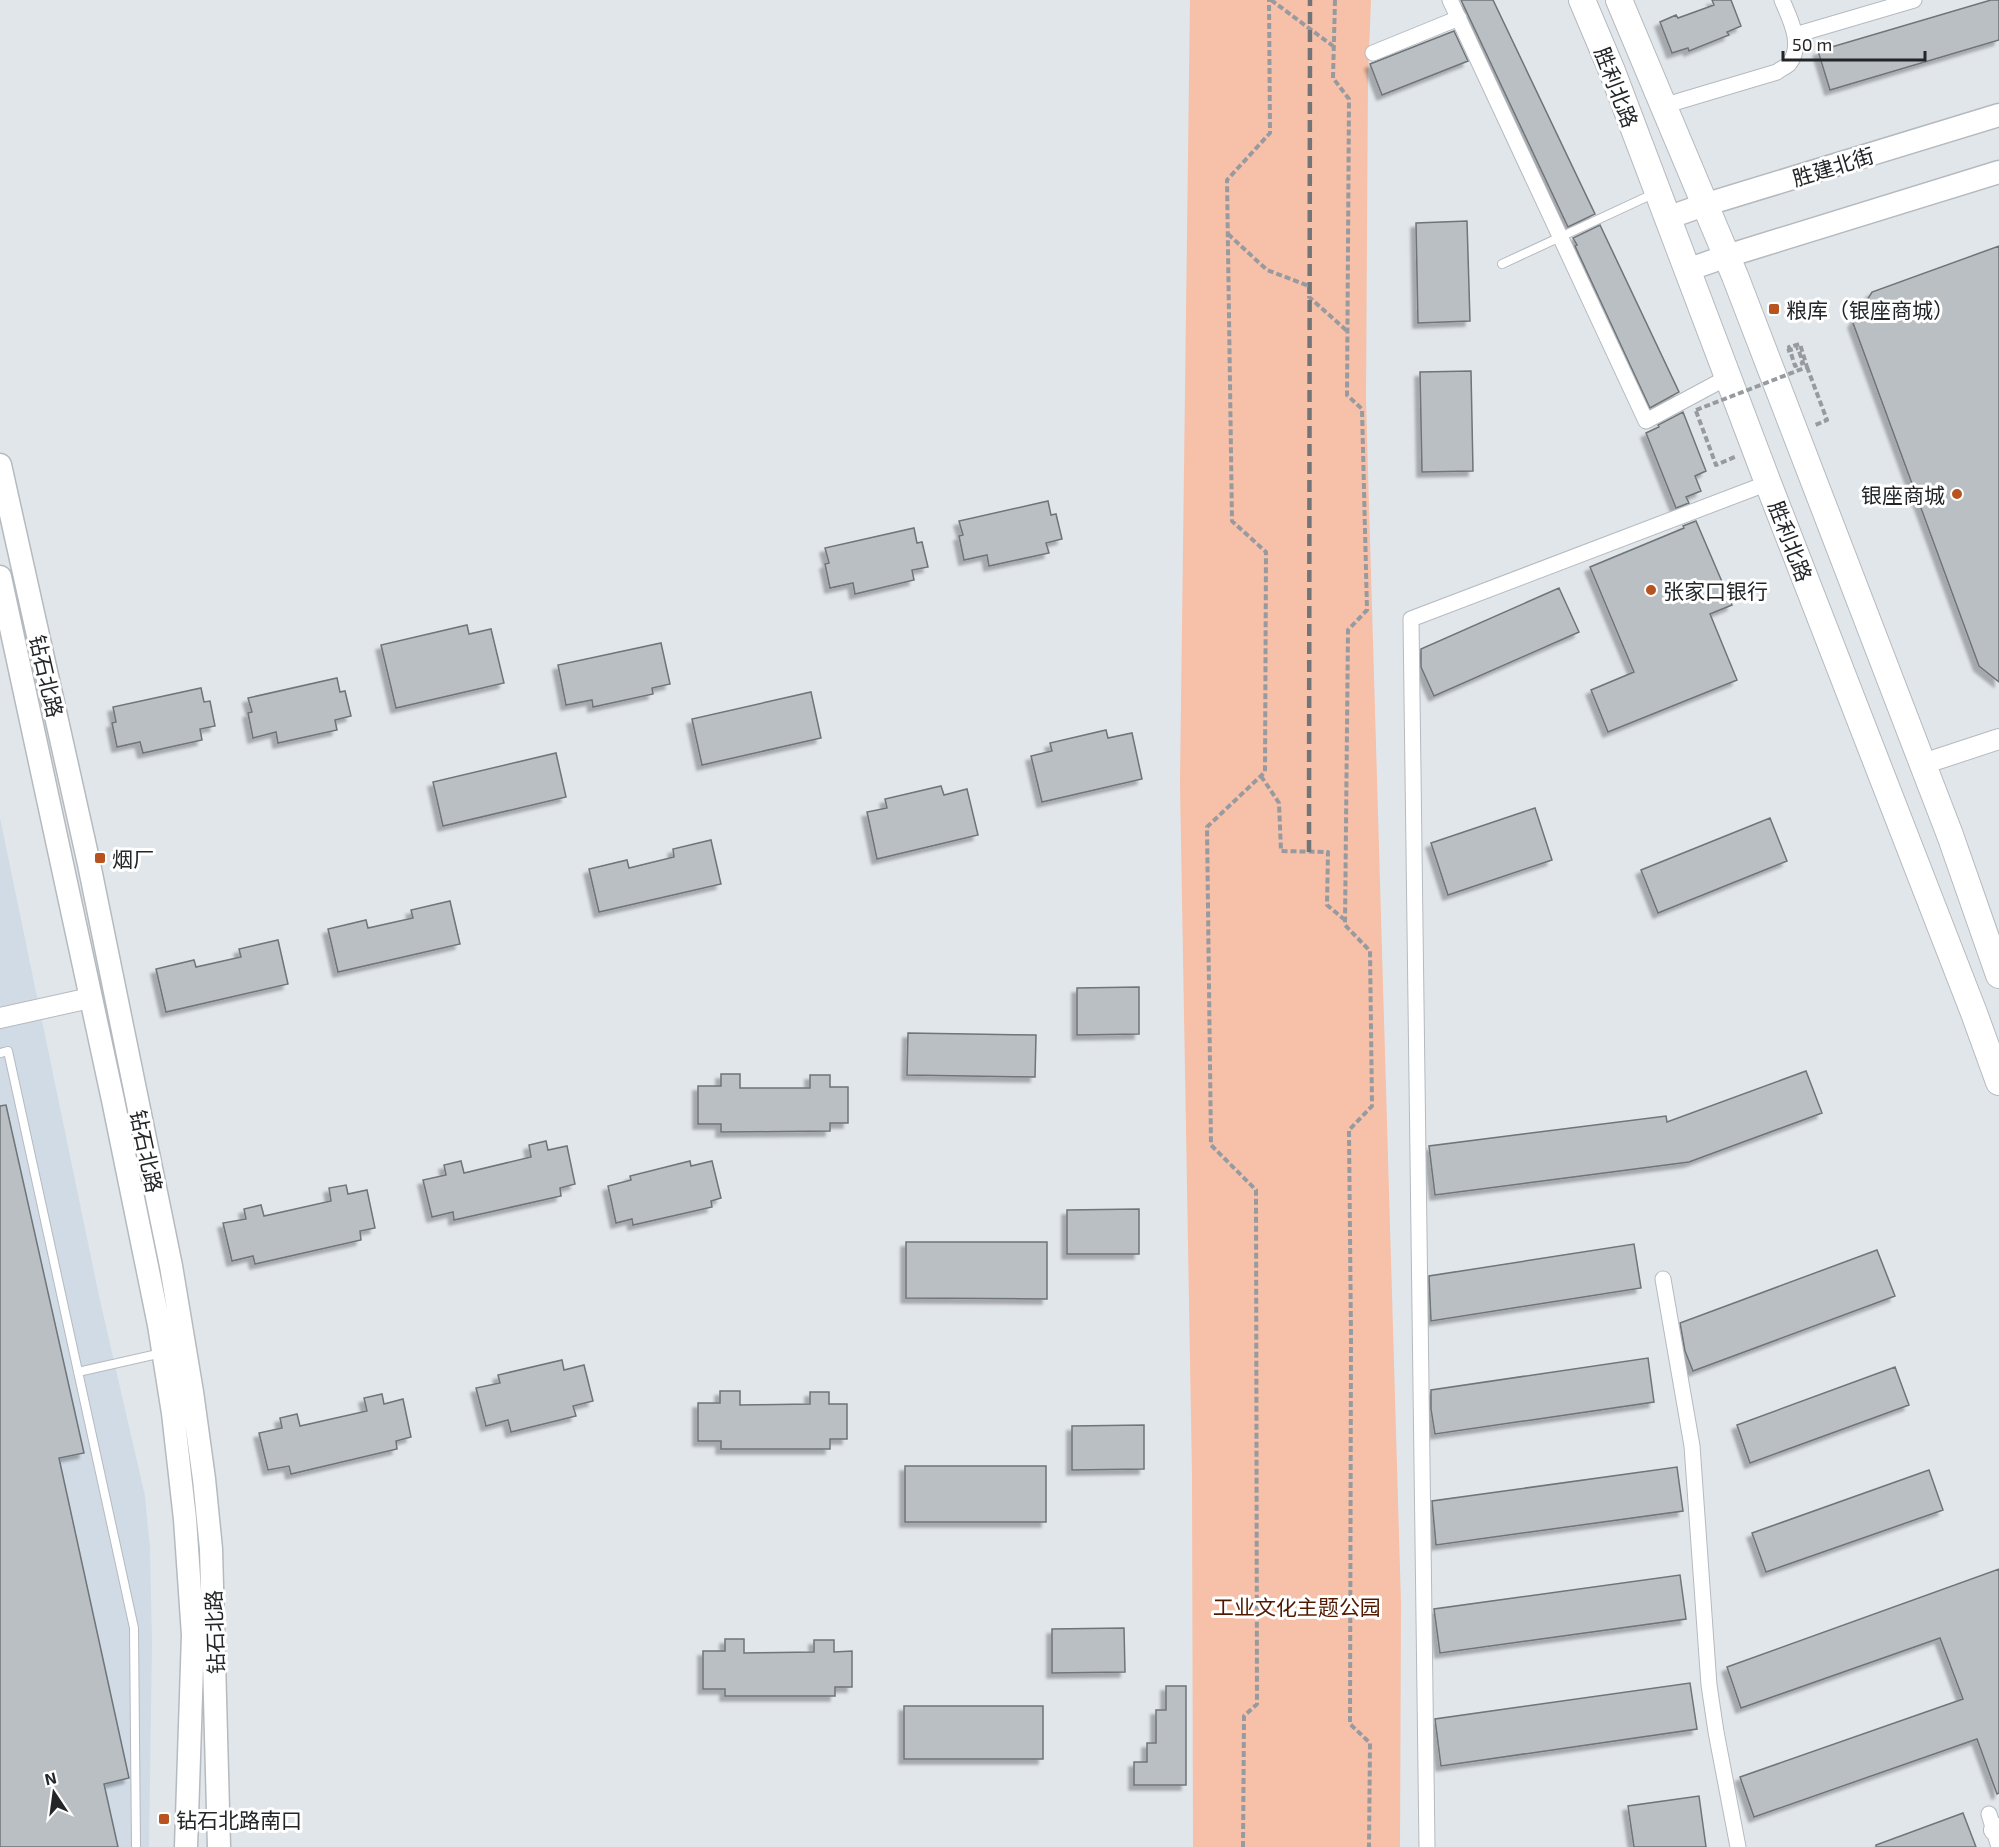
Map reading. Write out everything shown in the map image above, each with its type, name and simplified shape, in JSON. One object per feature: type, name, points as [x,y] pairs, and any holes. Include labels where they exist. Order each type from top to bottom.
[{"type":"highway","name":"胜利北路","points":[[1582,0],[1612,71],[1999,1082]]},
{"type":"highway","name":"胜利北路","points":[[1619,0],[1727,256],[1923,764],[1999,975]]},
{"type":"main road","name":"胜建北街","points":[[1667,218],[1999,115]]},
{"type":"main road","points":[[1687,270],[1999,172]]},
{"type":"main road","name":"钻石北路","points":[[0,465],[91,876],[171,1266],[174,1351],[173,1413],[193,1635],[186,1847]]},
{"type":"main road","name":"钻石北路","points":[[1,586],[115,1111],[204,1479],[211,1549],[219,1847]]},
{"type":"street","points":[[1450,0],[1646,421],[1728,377]]},
{"type":"street","points":[[1663,106],[1777,72],[1788,64],[1795,48],[1795,35],[1782,0]]},
{"type":"street","points":[[1795,35],[1914,0]]},
{"type":"street","points":[[1373,53],[1459,18]]},
{"type":"street","points":[[1427,1847],[1411,619],[1768,483]]},
{"type":"street","points":[[1923,764],[1999,739]]},
{"type":"street","points":[[0,1018],[90,998]]},
{"type":"street","points":[[1663,1279],[1692,1446],[1709,1685],[1738,1847]]},
{"type":"lane","points":[[1502,264],[1657,192]]},
{"type":"lane","points":[[0,1053],[8,1051],[134,1628],[136,1847]]},
{"type":"lane","points":[[78,1372],[174,1351]]},
{"type":"path","points":[[1270,0],[1334,46]]},
{"type":"path","points":[[1243,1847],[1244,1716],[1257,1704],[1256,1190],[1211,1145],[1207,827],[1265,772],[1266,552],[1232,521],[1227,180],[1270,133],[1270,0]]},
{"type":"path","points":[[1335,0],[1333,78],[1350,99],[1347,395],[1362,409],[1367,609],[1348,630],[1345,925],[1370,951],[1372,1106],[1349,1130],[1350,1724],[1370,1743],[1369,1847]]},
{"type":"path","points":[[1228,233],[1267,270],[1309,286],[1309,297],[1348,331]]},
{"type":"path","points":[[1798,348],[1803,363],[1795,366],[1789,347],[1800,344],[1827,420]]},
{"type":"path","points":[[1716,465],[1696,410],[1807,367]]},
{"type":"path","points":[[1261,776],[1279,803],[1281,851],[1328,852],[1327,905],[1345,920]]},
{"type":"shaded area","points":[[0,818],[99,1296],[145,1496],[150,1548],[152,1643],[149,1847],[0,1847]]},
{"type":"green space","name":"工业文化主题公园","points":[[1190,0],[1371,0],[1368,77],[1366,401],[1401,1604],[1400,1847],[1193,1847],[1192,1475],[1180,783]]},
{"type":"building","points":[[1461,0],[1493,0],[1595,214],[1568,227]]},
{"type":"building","points":[[1712,0],[1731,0],[1741,26],[1727,32],[1729,35],[1689,51],[1688,48],[1672,53],[1660,22],[1676,15],[1678,18],[1714,5]]},
{"type":"building","points":[[1991,0],[1999,0],[1999,40],[1830,90],[1818,51]]},
{"type":"building","points":[[1454,31],[1468,61],[1382,95],[1370,64]]},
{"type":"building","points":[[1467,221],[1470,321],[1418,323],[1416,223]]},
{"type":"building","points":[[1600,225],[1679,392],[1650,408],[1575,246],[1577,245],[1573,238]]},
{"type":"building","name":"银座商城","points":[[1999,246],[1999,682],[1979,666],[1853,323],[1872,292]]},
{"type":"building","points":[[1471,371],[1473,471],[1422,472],[1420,372]]},
{"type":"building","points":[[1683,412],[1706,471],[1695,476],[1701,491],[1686,497],[1689,503],[1676,508],[1646,433]]},
{"type":"building","points":[[1048,501],[1051,515],[1056,514],[1062,539],[1046,543],[1049,553],[989,566],[987,555],[964,560],[959,536],[963,535],[959,521]]},
{"type":"building","points":[[1696,521],[1732,605],[1710,614],[1737,680],[1608,732],[1591,690],[1634,672],[1590,567]]},
{"type":"building","points":[[914,528],[917,543],[922,542],[928,567],[912,570],[914,580],[855,594],[853,583],[830,588],[825,564],[829,563],[825,548]]},
{"type":"building","points":[[1559,588],[1579,632],[1434,696],[1421,667],[1421,649]]},
{"type":"building","points":[[467,625],[469,634],[491,629],[504,683],[396,708],[381,645]]},
{"type":"building","points":[[661,643],[670,684],[652,688],[653,694],[593,707],[592,700],[566,705],[558,665]]},
{"type":"building","points":[[337,678],[340,692],[345,691],[351,716],[335,720],[337,730],[278,743],[276,732],[253,738],[248,713],[252,712],[248,698]]},
{"type":"building","points":[[201,688],[204,702],[210,701],[215,726],[200,729],[202,740],[143,753],[140,742],[117,747],[112,723],[116,722],[113,707]]},
{"type":"building","points":[[811,692],[821,738],[702,765],[692,719]]},
{"type":"building","points":[[1106,730],[1108,738],[1132,733],[1142,779],[1042,802],[1031,756],[1052,751],[1050,743]]},
{"type":"building","points":[[556,753],[566,797],[443,826],[433,782]]},
{"type":"building","points":[[941,786],[944,795],[967,789],[978,835],[877,859],[867,812],[887,808],[885,799]]},
{"type":"building","points":[[1535,808],[1552,860],[1448,895],[1431,843]]},
{"type":"building","points":[[1770,818],[1787,861],[1658,913],[1641,870]]},
{"type":"building","points":[[711,840],[721,884],[599,912],[589,869],[627,860],[629,868],[674,857],[673,849]]},
{"type":"building","points":[[450,901],[460,944],[338,972],[328,929],[366,920],[368,928],[413,918],[411,910]]},
{"type":"building","points":[[278,940],[288,984],[166,1012],[156,969],[194,960],[196,967],[241,957],[239,949]]},
{"type":"building","points":[[1139,987],[1139,1034],[1077,1035],[1077,988]]},
{"type":"building","points":[[908,1033],[1036,1035],[1035,1077],[907,1075]]},
{"type":"building","points":[[1806,1071],[1822,1113],[1689,1162],[1435,1195],[1429,1146],[1666,1116],[1667,1122]]},
{"type":"building","points":[[721,1074],[740,1074],[740,1088],[810,1088],[810,1075],[830,1075],[830,1087],[848,1087],[848,1123],[830,1123],[830,1131],[721,1132],[721,1124],[698,1124],[698,1086],[721,1086]]},
{"type":"building","points":[[6,1105],[84,1453],[59,1458],[129,1778],[104,1784],[118,1847],[0,1847],[0,1106]]},
{"type":"building","points":[[546,1141],[548,1150],[567,1146],[575,1184],[560,1188],[561,1196],[454,1220],[453,1212],[432,1217],[423,1180],[446,1175],[444,1165],[461,1161],[464,1173],[531,1157],[529,1145]]},
{"type":"building","points":[[690,1161],[691,1166],[712,1161],[721,1198],[711,1201],[712,1207],[633,1225],[632,1219],[616,1223],[608,1186],[631,1180],[630,1176]]},
{"type":"building","points":[[346,1185],[348,1194],[367,1190],[375,1228],[360,1231],[361,1240],[255,1264],[253,1256],[232,1261],[223,1223],[246,1219],[244,1209],[261,1205],[264,1216],[331,1201],[329,1188]]},
{"type":"building","points":[[1139,1209],[1139,1254],[1067,1254],[1067,1210]]},
{"type":"building","points":[[906,1242],[1047,1242],[1047,1299],[906,1298]]},
{"type":"building","points":[[1634,1244],[1641,1288],[1431,1321],[1429,1276]]},
{"type":"building","points":[[1877,1250],[1895,1296],[1693,1371],[1685,1351],[1680,1323]]},
{"type":"building","points":[[1648,1358],[1654,1402],[1435,1434],[1431,1390]]},
{"type":"building","points":[[562,1360],[564,1370],[584,1365],[593,1401],[573,1406],[576,1416],[511,1432],[508,1420],[486,1426],[476,1388],[500,1383],[498,1375]]},
{"type":"building","points":[[1895,1367],[1909,1405],[1750,1463],[1737,1425]]},
{"type":"building","points":[[720,1391],[740,1391],[740,1405],[810,1404],[810,1392],[829,1392],[829,1404],[847,1404],[847,1439],[830,1439],[830,1449],[721,1449],[721,1441],[698,1441],[698,1403],[720,1403]]},
{"type":"building","points":[[382,1394],[384,1404],[403,1399],[411,1437],[396,1441],[397,1449],[291,1474],[289,1466],[268,1470],[259,1433],[282,1428],[280,1418],[297,1414],[300,1426],[367,1411],[364,1398]]},
{"type":"building","points":[[1144,1425],[1144,1469],[1072,1470],[1072,1426]]},
{"type":"building","points":[[905,1466],[1046,1466],[1046,1522],[905,1522]]},
{"type":"building","points":[[1677,1467],[1683,1511],[1436,1545],[1432,1501]]},
{"type":"building","points":[[1929,1470],[1943,1510],[1766,1572],[1752,1533]]},
{"type":"building","points":[[1999,1569],[1999,1793],[1997,1794],[1977,1739],[1754,1817],[1740,1777],[1963,1699],[1940,1638],[1741,1708],[1727,1667]]},
{"type":"building","points":[[1680,1575],[1686,1619],[1440,1653],[1434,1609]]},
{"type":"building","points":[[1124,1628],[1125,1672],[1052,1673],[1052,1629]]},
{"type":"building","points":[[725,1639],[744,1639],[744,1653],[814,1652],[814,1640],[834,1640],[834,1652],[852,1651],[852,1687],[835,1687],[835,1696],[725,1696],[725,1689],[703,1689],[703,1651],[725,1651]]},
{"type":"building","points":[[1690,1683],[1697,1729],[1441,1766],[1435,1719]]},
{"type":"building","points":[[1166,1686],[1186,1686],[1186,1785],[1134,1785],[1134,1762],[1147,1762],[1147,1743],[1156,1743],[1156,1710],[1166,1710]]},
{"type":"building","points":[[904,1706],[1043,1706],[1043,1759],[904,1759]]},
{"type":"building","points":[[1699,1796],[1706,1847],[1634,1847],[1628,1806]]},
{"type":"building","points":[[1963,1813],[1976,1847],[1876,1847],[1876,1845]]},
{"type":"railway","points":[[1309,852],[1310,0]]},
{"type":"place","name":"粮库（银座商城）","points":[[1774,309]]},
{"type":"place","name":"银座商城","points":[[1957,494]]},
{"type":"place","name":"张家口银行","points":[[1651,590]]},
{"type":"place","name":"烟厂","points":[[100,858]]},
{"type":"place","name":"钻石北路南口","points":[[164,1819]]}]
